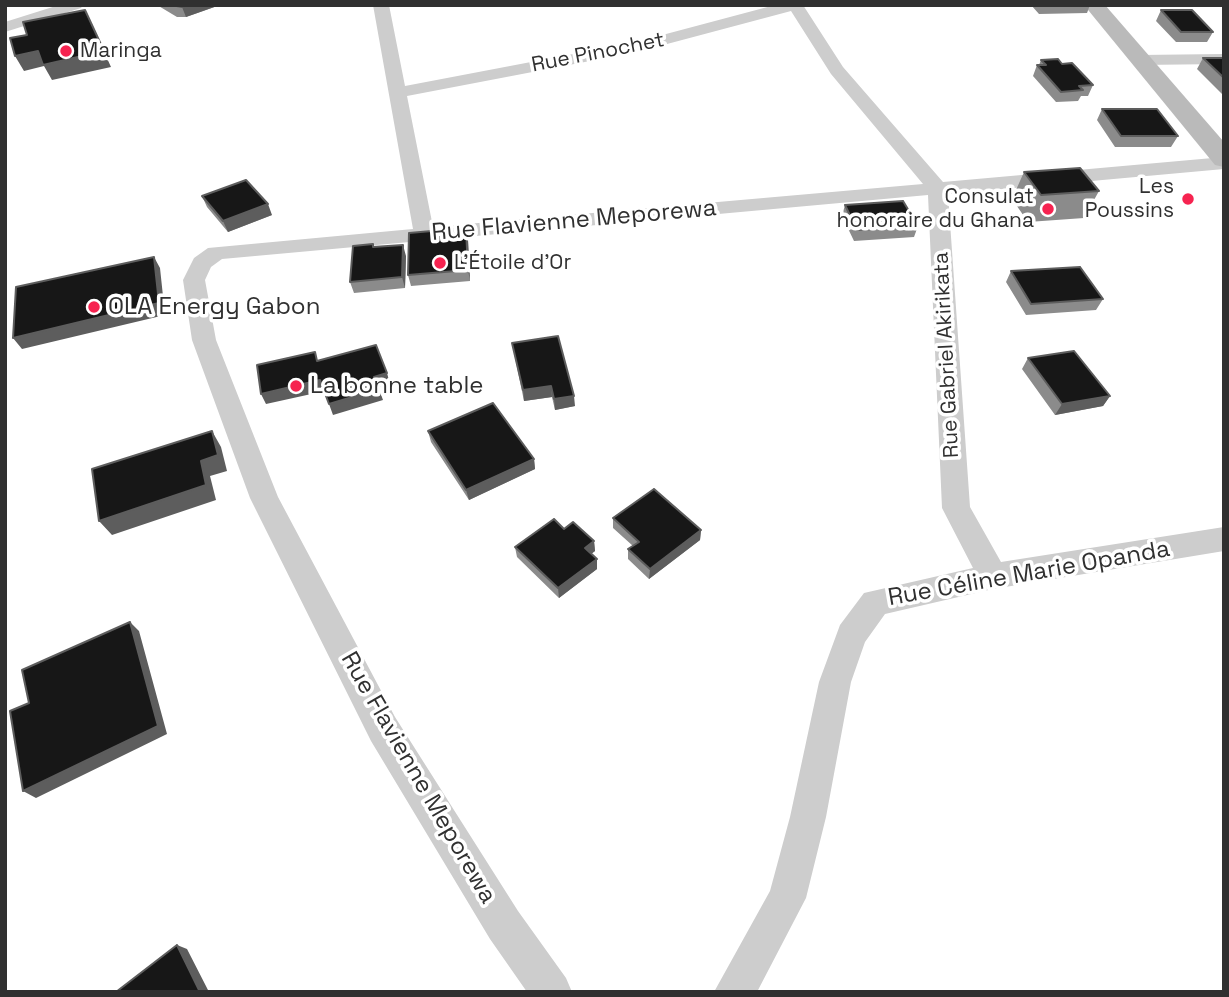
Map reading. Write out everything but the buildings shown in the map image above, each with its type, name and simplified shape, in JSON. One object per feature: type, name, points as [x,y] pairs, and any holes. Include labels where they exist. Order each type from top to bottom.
[{"type":"main road","points":[[1094,5],[1224,161]]},
{"type":"street","points":[[5,27],[76,5]]},
{"type":"street","points":[[381,5],[424,234]]},
{"type":"street","points":[[796,6],[826,55],[850,86],[938,189]]},
{"type":"street","name":"Rue Pinochet","points":[[399,92],[637,47],[796,6]]},
{"type":"street","points":[[1139,60],[1224,59]]},
{"type":"street","name":"Rue Flavienne Meporewa","points":[[552,992],[504,925],[383,729],[264,498],[204,340],[194,280],[202,263],[216,253],[1224,161]]},
{"type":"street","name":"Rue Gabriel Akirikata","points":[[938,189],[956,508],[993,576]]},
{"type":"street","name":"Rue Céline Marie Opanda","points":[[734,992],[787,898],[808,817],[835,682],[851,635],[875,603],[993,576],[1224,539]]},
{"type":"place","name":"Maringa","points":[[66,51]]},
{"type":"place","name":"Les Poussins","points":[[1188,199]]},
{"type":"place","name":"Consulat honoraire du Ghana","points":[[1048,209]]},
{"type":"place","name":"L'Étoile d'Or","points":[[440,263]]},
{"type":"place","name":"OLA Energy Gabon","points":[[94,307]]},
{"type":"place","name":"La bonne table","points":[[296,386]]}]
